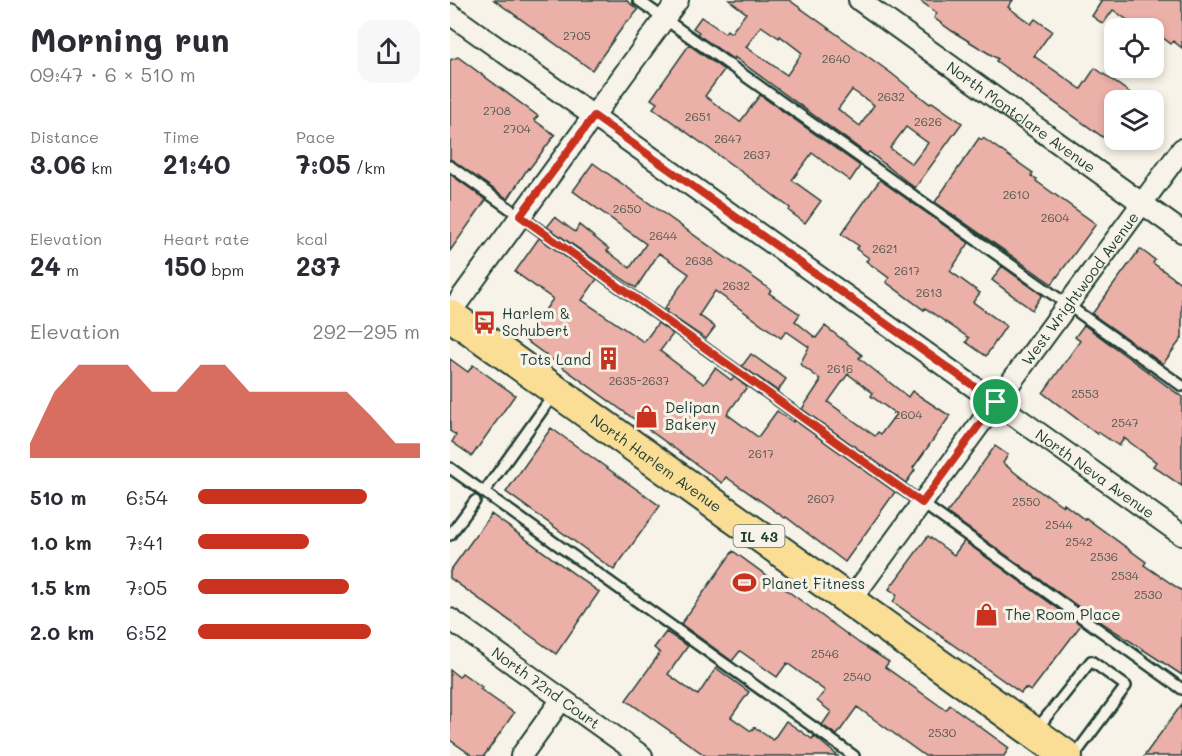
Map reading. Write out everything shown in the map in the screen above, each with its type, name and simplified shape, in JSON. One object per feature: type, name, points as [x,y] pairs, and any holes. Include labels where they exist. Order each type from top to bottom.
[{"type":"main road","name":"North Harlem Avenue","points":[[450,314],[1053,749]]},
{"type":"street","points":[[450,314],[678,0]]},
{"type":"street","name":"North Montclare Avenue","points":[[859,0],[1182,232]]},
{"type":"street","name":"North Neva Avenue","points":[[450,14],[1182,535]]},
{"type":"street","name":"West Wrightwood Avenue","points":[[850,601],[1182,149]]},
{"type":"street","name":"North 72nd Court","points":[[450,619],[642,756]]},
{"type":"street","points":[[521,756],[562,699]]},
{"type":"lane","points":[[638,0],[1182,386]]},
{"type":"lane","points":[[450,166],[1182,689]]},
{"type":"lane","points":[[484,492],[557,391]]},
{"type":"lane","points":[[450,468],[854,756]]},
{"type":"lane","points":[[450,535],[475,501]]},
{"type":"lane","points":[[1091,661],[1126,686],[1053,749],[1091,661]]},
{"type":"building","points":[[494,0],[626,0],[638,10],[627,21],[592,70]]},
{"type":"building","points":[[729,0],[789,0],[930,104],[932,102],[962,123],[915,188],[869,152],[867,154],[734,57],[733,59],[697,34],[699,32],[693,28],[701,17],[725,33],[727,30],[731,33],[746,13]],"holes":[[[761,26],[779,38],[780,36],[802,53],[787,75],[746,47]],[[852,90],[874,105],[860,126],[838,109]],[[906,127],[928,143],[912,164],[890,148]]]},
{"type":"building","points":[[919,0],[1013,0],[1008,7],[1031,24],[1035,19],[1052,31],[1034,56],[1081,89],[1095,68],[1104,74],[1104,78],[1109,78],[1126,90],[1104,90],[1104,138],[996,61],[998,59],[934,18],[937,13]]},
{"type":"building","points":[[1099,0],[1182,0],[1182,48],[1173,41],[1171,44],[1164,39],[1164,18],[1125,18],[1113,10],[1107,18],[1104,18],[1103,24],[1092,16],[1101,2]]},
{"type":"building","points":[[689,45],[724,70],[705,96],[740,122],[760,95],[860,166],[850,181],[812,153],[792,180],[821,201],[805,223],[789,211],[790,208],[761,186],[653,108],[657,103],[651,99]]},
{"type":"building","points":[[458,57],[538,116],[534,120],[555,135],[528,168],[508,199],[450,159],[450,60]]},
{"type":"building","points":[[979,138],[982,140],[983,138],[1033,173],[1031,176],[1037,179],[1036,181],[1096,224],[1052,284],[935,202]]},
{"type":"building","points":[[593,163],[771,290],[769,293],[800,314],[795,321],[816,338],[825,326],[862,355],[859,358],[908,397],[912,391],[950,416],[913,468],[915,470],[906,483],[802,409],[820,382],[820,379],[800,364],[809,347],[786,331],[781,338],[715,291],[699,315],[715,327],[706,339],[664,309],[689,274],[659,253],[636,288],[547,227],[555,217],[575,232],[579,225],[609,249],[607,251],[630,268],[646,244],[573,191]],"holes":[[[848,374],[873,393],[871,396],[896,414],[881,434],[878,432],[875,436],[828,402]]]},
{"type":"building","points":[[450,174],[486,200],[450,251]]},
{"type":"building","points":[[880,180],[969,243],[950,271],[980,293],[973,302],[1006,326],[986,356],[966,342],[969,338],[925,308],[924,310],[886,282],[889,278],[866,261],[869,258],[856,249],[859,246],[841,234]]},
{"type":"building","points":[[539,238],[597,279],[582,300],[644,342],[658,323],[673,334],[660,351],[704,384],[715,368],[731,380],[734,377],[747,387],[727,414],[758,437],[777,411],[793,422],[794,420],[895,492],[845,562],[786,517],[726,477],[722,483],[524,339],[553,299],[515,272]]},
{"type":"building","points":[[1140,249],[1155,260],[1153,263],[1182,284],[1182,338],[1163,364],[1092,314]]},
{"type":"building","points":[[1002,266],[1042,295],[1032,310],[992,280]]},
{"type":"building","points":[[1084,325],[1182,397],[1182,486],[1153,466],[1156,462],[1124,438],[1119,446],[1098,432],[1097,434],[1043,393],[1080,341],[1075,337]]},
{"type":"building","points":[[751,354],[786,379],[778,391],[742,366]]},
{"type":"building","points":[[450,359],[468,372],[473,365],[515,395],[472,456],[452,442],[456,435],[450,431]]},
{"type":"building","points":[[551,428],[660,506],[614,570],[506,492]]},
{"type":"building","points":[[995,446],[1008,455],[1003,463],[1023,479],[1085,520],[1086,518],[1146,562],[1144,565],[1182,591],[1182,675],[1090,615],[947,513]]},
{"type":"building","points":[[491,514],[599,592],[556,654],[450,578],[450,571]]},
{"type":"building","name":"The Room Place","points":[[928,536],[954,555],[964,541],[1081,625],[1031,691],[1025,688],[1021,693],[893,602],[897,595],[889,589]]},
{"type":"building","points":[[733,551],[859,643],[889,662],[885,667],[946,710],[950,705],[1009,748],[1004,756],[925,756],[857,707],[837,735],[822,725],[831,712],[817,701],[825,691],[787,663],[777,677],[740,651],[732,661],[681,624]]},
{"type":"building","points":[[666,632],[688,646],[668,674],[694,693],[698,695],[716,668],[749,692],[731,717],[751,731],[754,727],[773,740],[786,721],[812,739],[814,736],[838,756],[706,756],[626,700],[660,653],[654,648]]},
{"type":"building","points":[[450,670],[459,677],[462,673],[514,713],[484,756],[473,756],[450,740]]},
{"type":"building","points":[[1182,704],[1182,756],[1144,756]]},
{"type":"place","name":"Harlem & Schubert","points":[[484,322]]},
{"type":"place","name":"Tots Land","points":[[609,359]]},
{"type":"place","name":"Delipan Bakery","points":[[647,416]]},
{"type":"place","name":"Planet Fitness","points":[[744,583]]},
{"type":"place","name":"The Room Place","points":[[987,614]]},
{"type":"route","points":[[594,116],[996,402],[922,503],[520,216],[594,116]]}]
